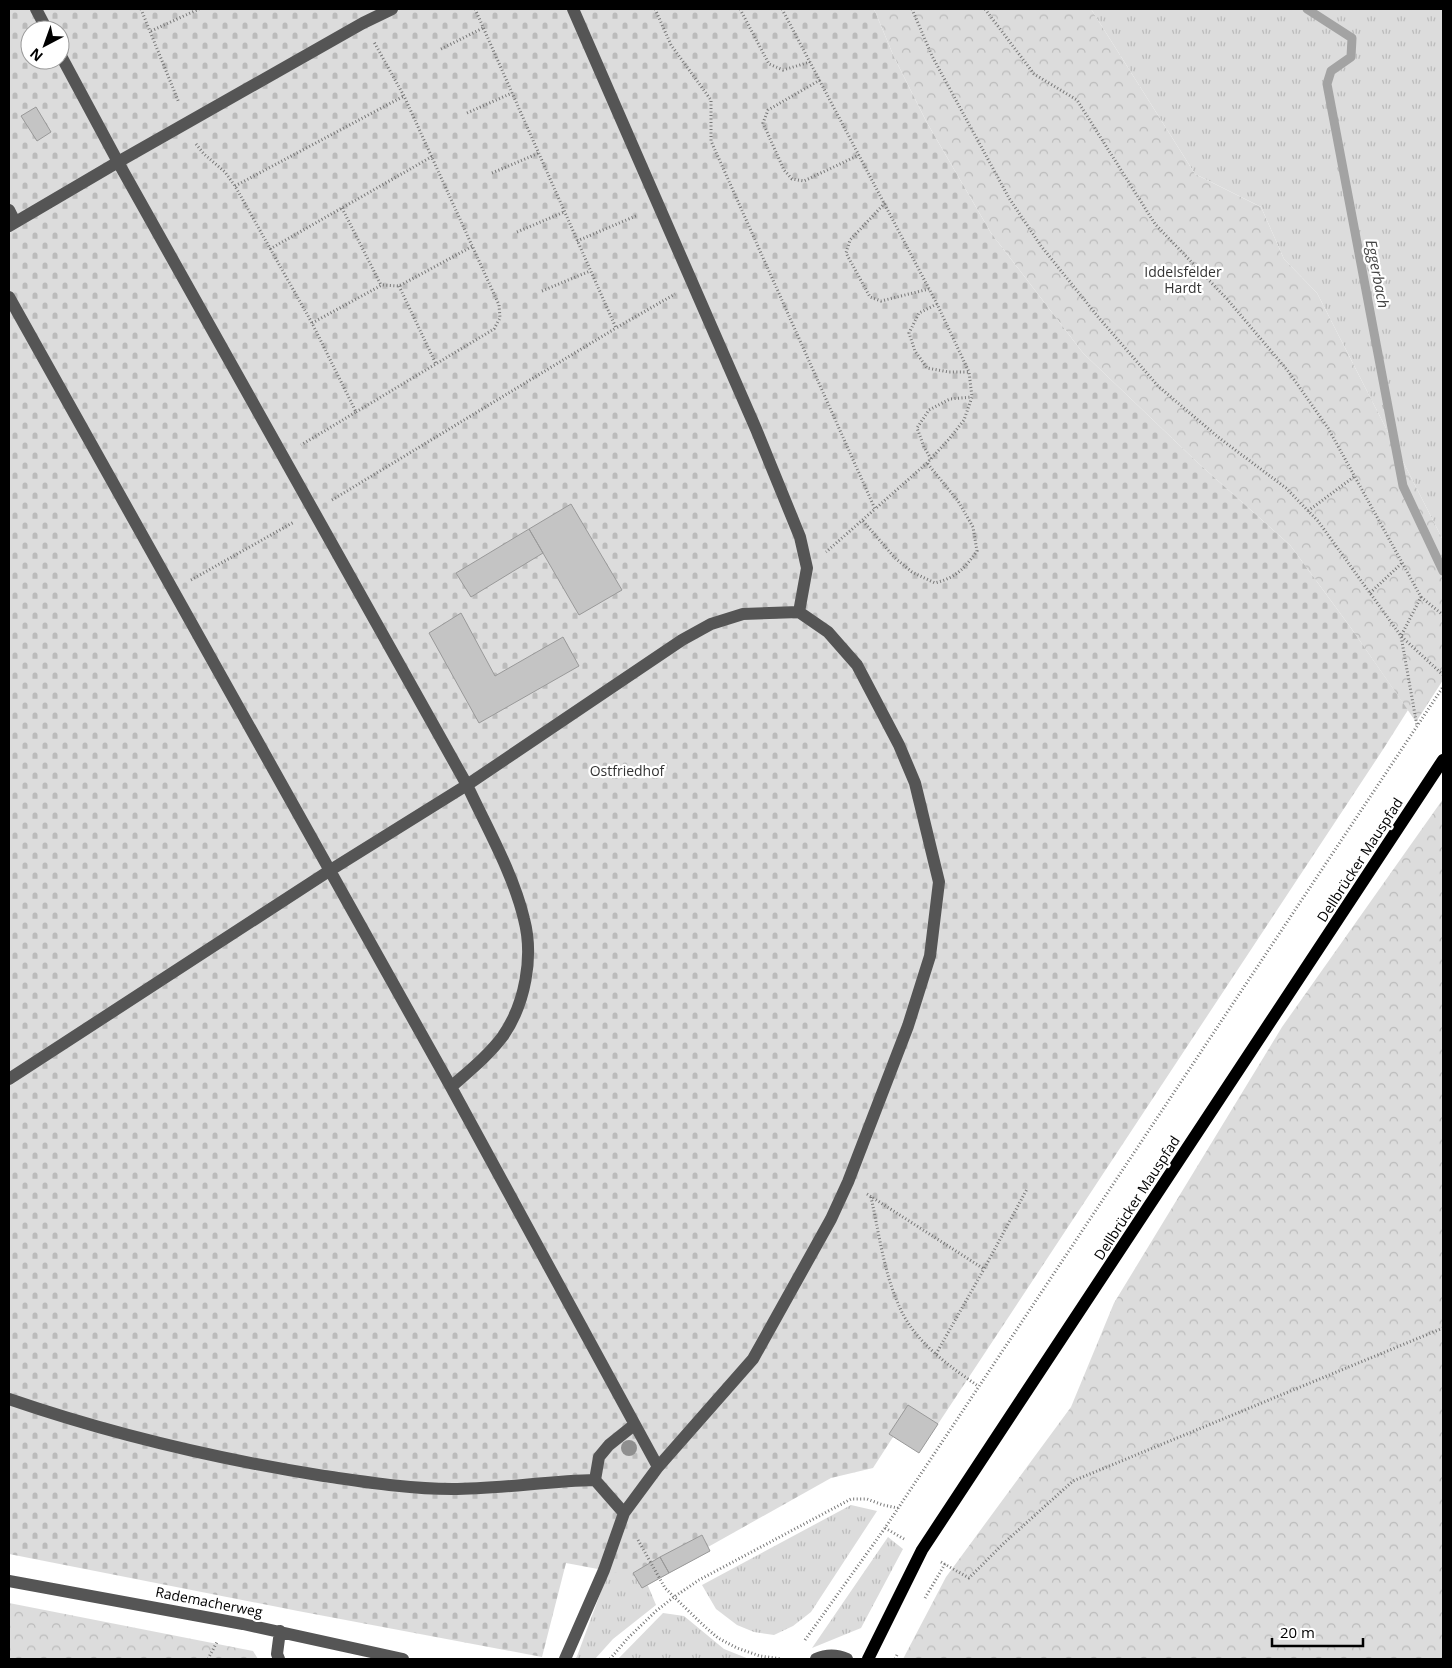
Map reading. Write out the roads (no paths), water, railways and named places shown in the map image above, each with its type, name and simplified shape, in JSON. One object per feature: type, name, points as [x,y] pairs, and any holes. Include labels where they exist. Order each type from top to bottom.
[{"type":"main road","name":"Dellbrücker Mauspfad","points":[[868,1659],[922,1550],[1443,760]]},
{"type":"street","points":[[9,210],[12,224],[118,162],[392,9]]},
{"type":"street","points":[[572,9],[778,481],[800,536],[807,568],[799,612]]},
{"type":"street","points":[[69,70],[118,162],[467,785],[511,880],[525,919],[528,949],[525,980],[519,1005],[503,1035],[482,1060],[451,1087]]},
{"type":"street","points":[[9,297],[451,1087],[658,1467]]},
{"type":"street","points":[[9,1079],[329,871],[467,785],[682,640],[710,624],[743,614],[799,612],[828,632],[857,665],[895,737],[915,783],[939,882],[930,956],[908,1026],[848,1182],[823,1234],[753,1359],[658,1467],[624,1513],[604,1570],[564,1659]]},
{"type":"street","points":[[9,1399],[47,1412],[169,1445],[277,1468],[372,1483],[450,1489],[498,1488],[562,1480],[595,1480],[624,1513]]},
{"type":"street","points":[[595,1480],[599,1457],[609,1445],[634,1425]]},
{"type":"street","name":"Rademacherweg","points":[[9,1581],[280,1631],[403,1659]]},
{"type":"street","points":[[279,1659],[277,1654],[280,1631]]},
{"type":"street","points":[[816,1659],[827,1654],[847,1659]]},
{"type":"waterway","name":"Eggerbach","points":[[1307,9],[1352,38],[1351,57],[1331,71],[1327,84],[1403,486],[1443,571]]},
{"type":"park label","name":"Iddelsfelder Hardt","points":[[1183,280]]},
{"type":"park label","name":"Ostfriedhof","points":[[627,771]]}]
